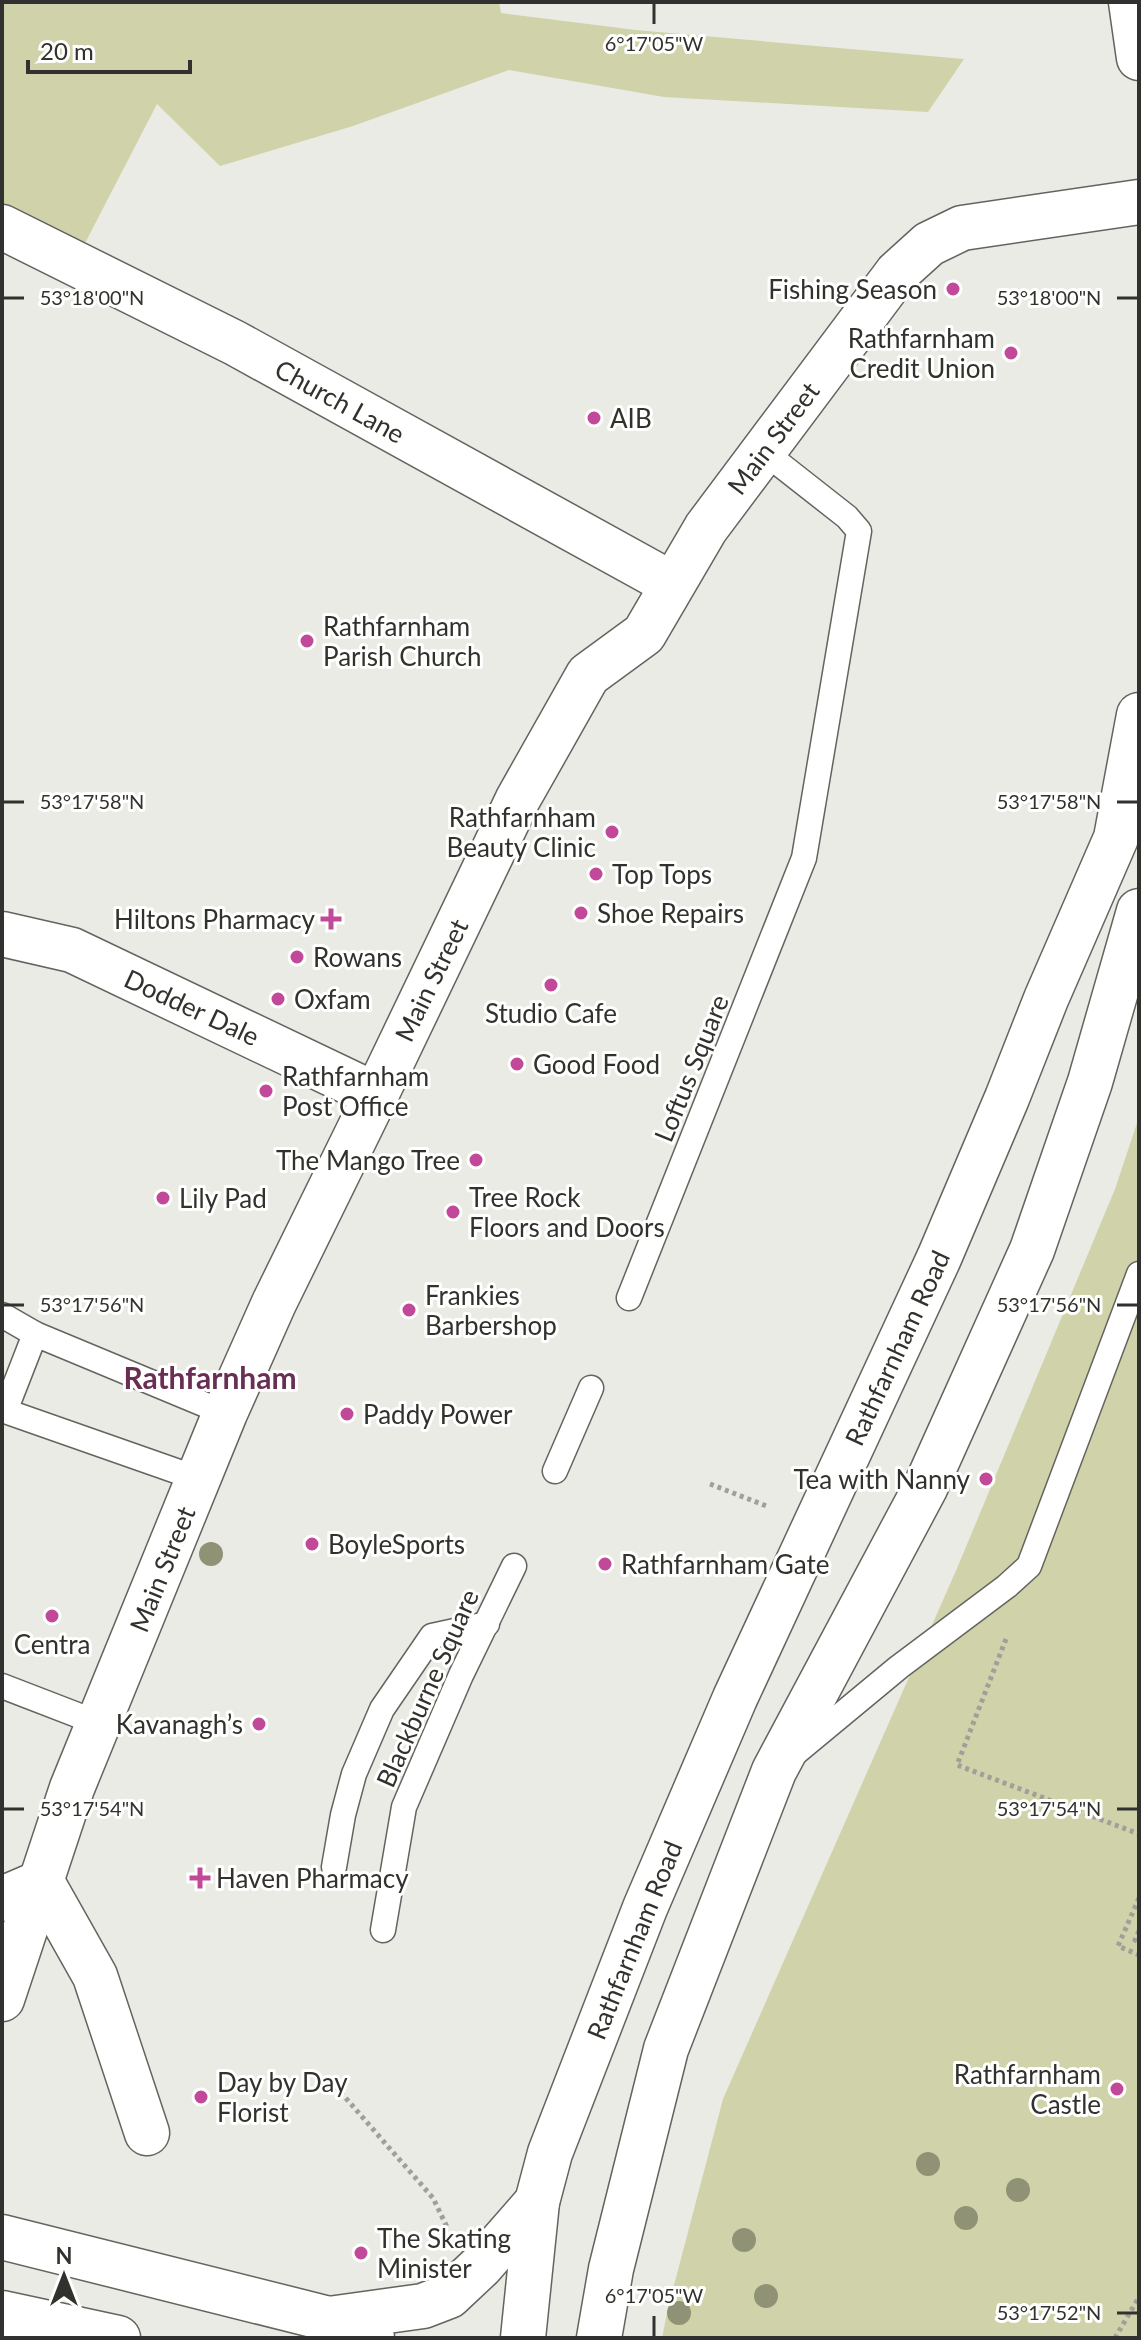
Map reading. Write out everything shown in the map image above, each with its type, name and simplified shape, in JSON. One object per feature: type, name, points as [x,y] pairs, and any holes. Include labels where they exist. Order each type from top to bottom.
[{"type":"main road","points":[[1131,2],[1139,58]]},
{"type":"main road","name":"Main Street","points":[[2,1999],[72,1788],[225,1413],[274,1303],[518,799],[588,675],[644,634],[706,528],[897,273],[929,244],[962,228],[1139,202]]},
{"type":"main road","name":"Church Lane","points":[[2,227],[235,343],[672,584]]},
{"type":"main road","name":"Rathfarnham Road","points":[[523,2338],[537,2202],[550,2153],[645,1908],[735,1698],[939,1258],[1116,838],[1139,715]]},
{"type":"main road","points":[[599,2338],[611,2269],[666,2049],[774,1771],[925,1488],[1032,1250],[1090,1082],[1139,911]]},
{"type":"main road","name":"Dodder Dale","points":[[2,934],[72,950],[376,1095]]},
{"type":"main road","points":[[2,1899],[42,1882],[95,1976],[147,2133]]},
{"type":"main road","points":[[329,2319],[423,2306],[449,2296],[481,2266],[537,2202]]},
{"type":"main road","points":[[2,2237],[329,2319],[372,2338]]},
{"type":"main road","points":[[2,2313],[118,2338]]},
{"type":"lane","name":"Loftus Square","points":[[629,1298],[804,858],[859,531],[847,517],[763,451]]},
{"type":"lane","points":[[774,1771],[899,1667],[1029,1566],[1139,1274]]},
{"type":"lane","points":[[2,1315],[35,1334],[225,1413]]},
{"type":"lane","points":[[35,1334],[5,1411],[199,1479]]},
{"type":"lane","points":[[555,1471],[591,1388]]},
{"type":"lane","name":"Blackburne Square","points":[[383,1930],[404,1807],[461,1675],[514,1566]]},
{"type":"lane","points":[[334,1867],[354,1774],[382,1709],[432,1636],[487,1624]]},
{"type":"lane","points":[[2,1686],[98,1723]]},
{"type":"path","points":[[710,1484],[775,1509]]},
{"type":"path","points":[[1007,1586],[1017,1611],[957,1765],[1139,1834]]},
{"type":"path","points":[[1139,1898],[1118,1946],[1139,1955]]},
{"type":"path","points":[[1139,1931],[1135,1940],[1139,1942]]},
{"type":"path","points":[[330,2080],[433,2198],[451,2234]]},
{"type":"path","points":[[1115,2338],[1139,2297]]},
{"type":"green space","points":[[2,2],[499,2],[501,13],[636,30],[964,59],[928,112],[664,97],[509,70],[353,126],[220,166],[157,104],[82,249],[2,206]]},
{"type":"green space","points":[[1139,1117],[1139,2338],[662,2338],[723,2099],[958,1566],[1115,1189]]},
{"type":"place","name":"Fishing Season","points":[[953,289]]},
{"type":"place","name":"Rathfarnham Credit Union","points":[[1011,353]]},
{"type":"place","name":"AIB","points":[[594,418]]},
{"type":"place","name":"Rathfarnham Parish Church","points":[[307,641]]},
{"type":"place","name":"Rathfarnham Beauty Clinic","points":[[612,832]]},
{"type":"place","name":"Top Tops","points":[[596,874]]},
{"type":"place","name":"Shoe Repairs","points":[[581,913]]},
{"type":"place","name":"Hiltons Pharmacy","points":[[331,919]]},
{"type":"place","name":"Rowans","points":[[297,957]]},
{"type":"place","name":"Studio Cafe","points":[[551,985]]},
{"type":"place","name":"Oxfam","points":[[278,999]]},
{"type":"place","name":"Good Food","points":[[517,1064]]},
{"type":"place","name":"Rathfarnham Post Office","points":[[266,1091]]},
{"type":"place","name":"The Mango Tree","points":[[476,1160]]},
{"type":"place","name":"Lily Pad","points":[[163,1198]]},
{"type":"place","name":"Tree Rock Floors and Doors","points":[[453,1212]]},
{"type":"place","name":"Frankies Barbershop","points":[[409,1310]]},
{"type":"place","name":"Paddy Power","points":[[347,1414]]},
{"type":"place","name":"Tea with Nanny","points":[[986,1479]]},
{"type":"place","name":"BoyleSports","points":[[312,1544]]},
{"type":"place","name":"Rathfarnham Gate","points":[[605,1564]]},
{"type":"place","name":"Centra","points":[[52,1616]]},
{"type":"place","name":"Kavanagh’s","points":[[259,1724]]},
{"type":"place","name":"Haven Pharmacy","points":[[200,1878]]},
{"type":"place","name":"Rathfarnham Castle","points":[[1117,2089]]},
{"type":"place","name":"Day by Day Florist","points":[[201,2097]]},
{"type":"place","name":"The Skating Minister","points":[[361,2253]]},
{"type":"district","name":"Rathfarnham","points":[[210,1377]]}]
